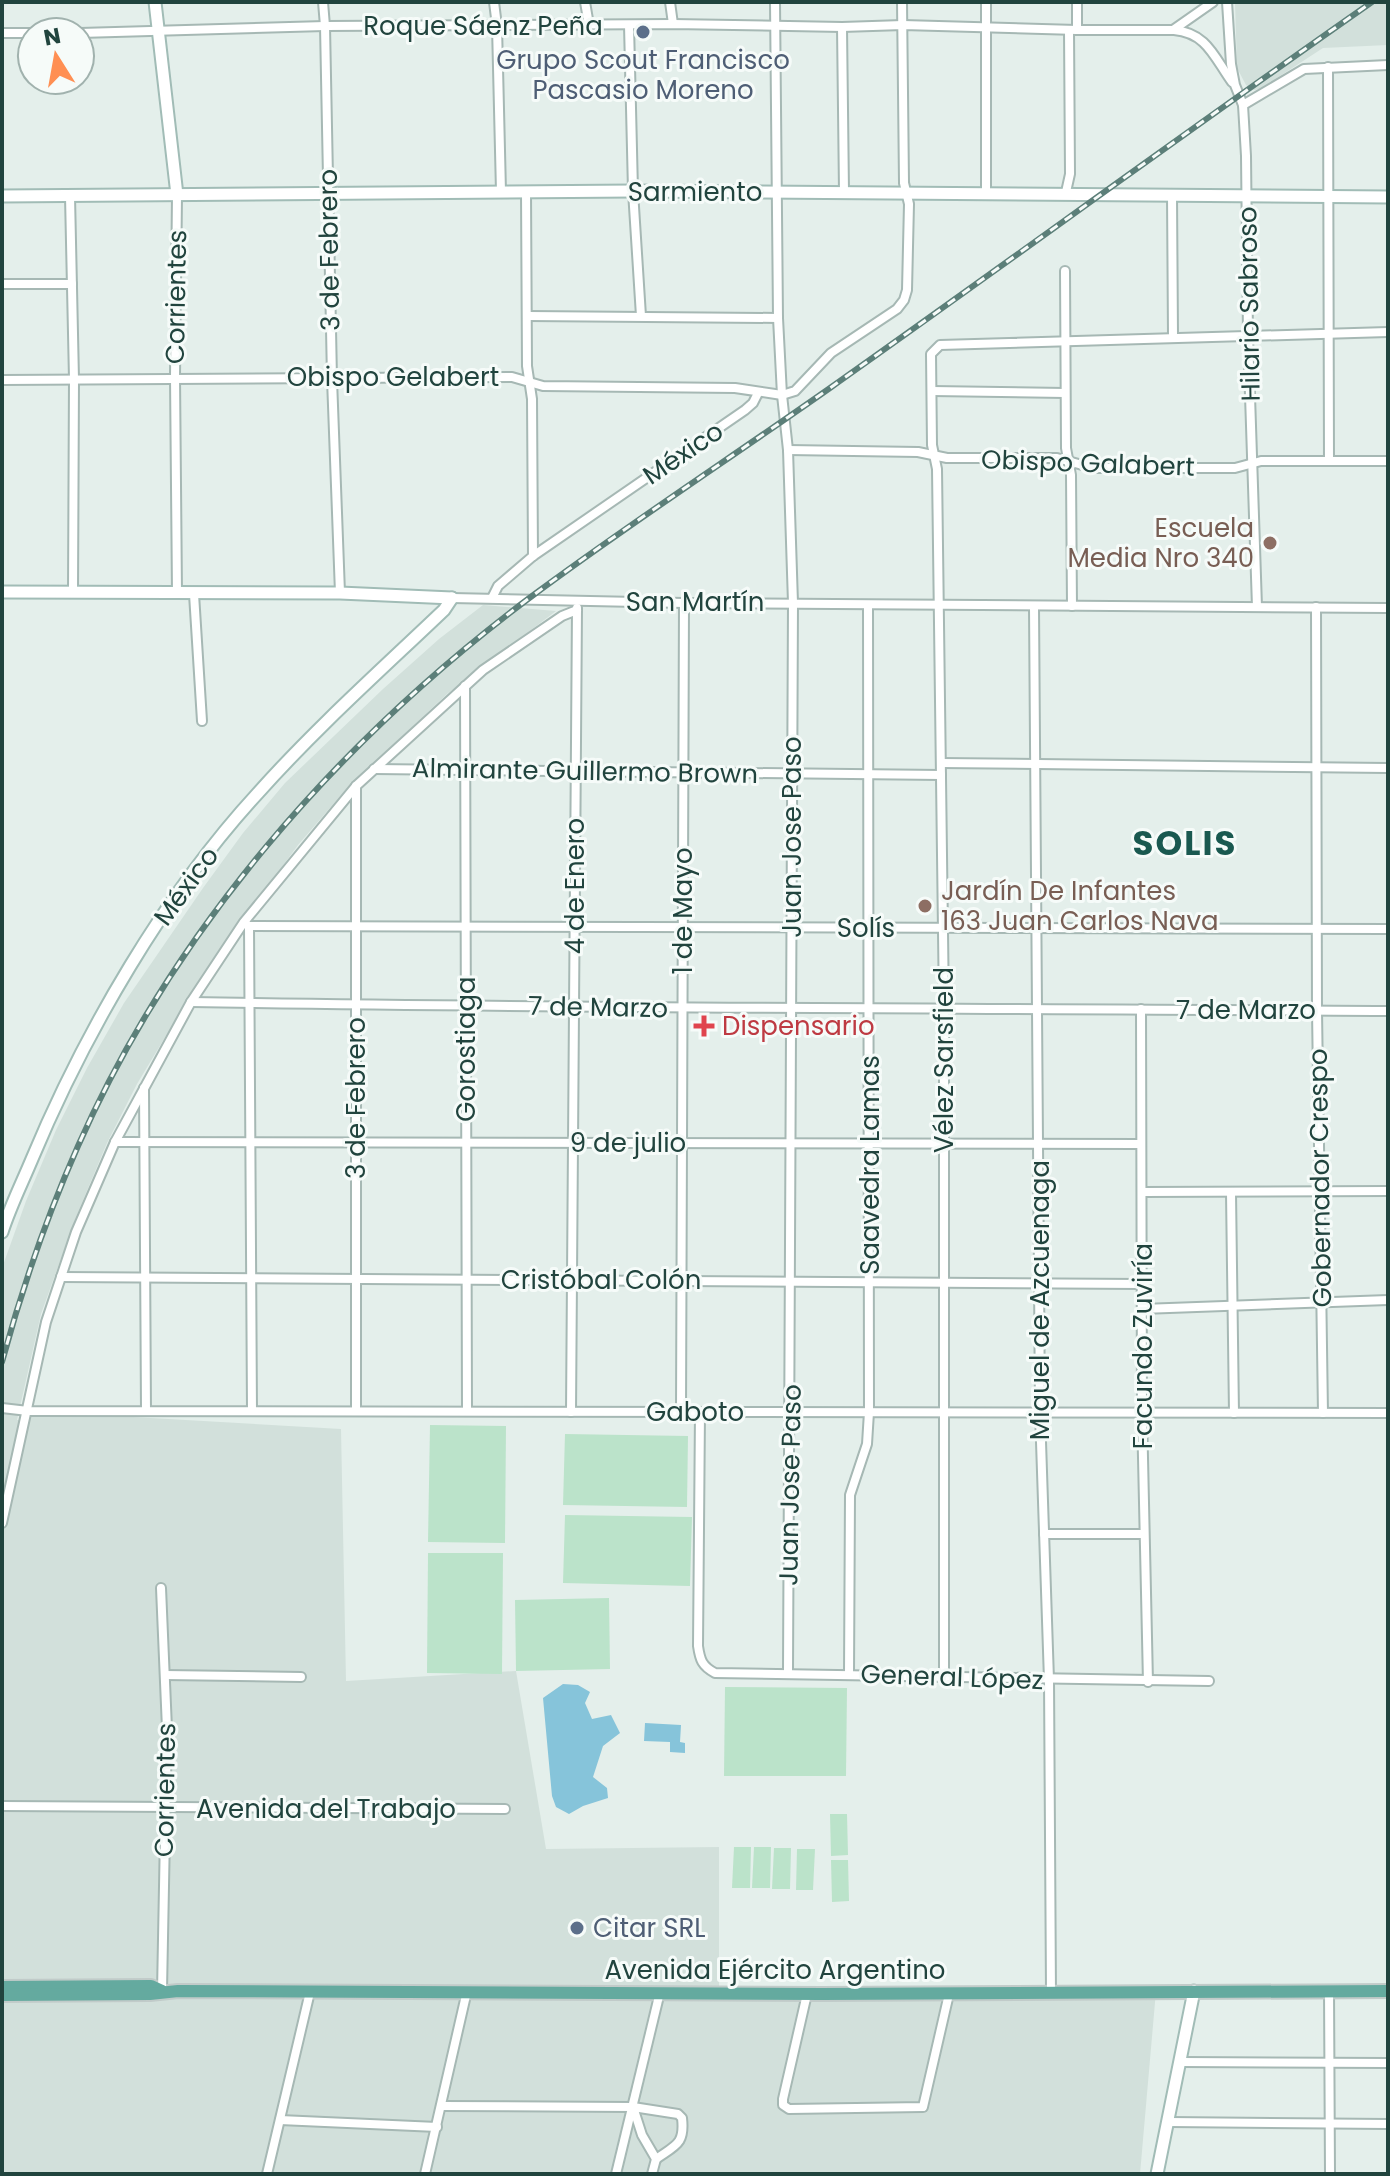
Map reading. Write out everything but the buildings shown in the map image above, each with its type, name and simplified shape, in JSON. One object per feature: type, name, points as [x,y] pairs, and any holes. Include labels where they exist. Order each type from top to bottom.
[{"type":"main road","name":"Avenida Ejército Argentino","points":[[2,1987],[151,1986],[162,1991]]},
{"type":"main road","name":"Avenida Ejército Argentino","points":[[2,1995],[150,1994],[162,1991],[807,1994],[1388,1991]]},
{"type":"street","name":"Corrientes","points":[[155,2],[177,195],[177,593]]},
{"type":"street","name":"3 de Febrero","points":[[323,2],[340,593]]},
{"type":"street","points":[[494,2],[501,192]]},
{"type":"street","points":[[585,2],[589,25]]},
{"type":"street","points":[[670,2],[673,24]]},
{"type":"street","name":"Juan Jose Paso","points":[[775,2],[778,318],[788,450],[793,603],[788,1672]]},
{"type":"street","points":[[782,395],[800,389],[831,353],[897,309],[904,300],[907,290],[909,204],[904,183],[902,2]]},
{"type":"street","points":[[986,2],[986,192]]},
{"type":"street","points":[[1066,192],[1070,174],[1073,30],[1077,2]]},
{"type":"street","points":[[1173,30],[1213,2]]},
{"type":"street","name":"Hilario Sabroso","points":[[1227,2],[1235,85],[1243,105],[1257,607]]},
{"type":"street","name":"Roque Sáenz Peña","points":[[96,33],[325,26],[673,24],[1173,30],[1190,31],[1201,39],[1235,85]]},
{"type":"street","points":[[629,25],[633,191],[641,316]]},
{"type":"street","points":[[2,26],[2,33]]},
{"type":"street","points":[[842,27],[844,192]]},
{"type":"street","points":[[1243,105],[1304,69],[1388,65]]},
{"type":"street","points":[[1328,67],[1329,460]]},
{"type":"street","name":"Sarmiento","points":[[2,196],[633,191],[1066,192],[1388,197]]},
{"type":"street","points":[[526,192],[533,556]]},
{"type":"street","points":[[1172,195],[1173,336]]},
{"type":"street","points":[[70,196],[74,379],[73,593]]},
{"type":"street","points":[[1065,271],[1066,448],[1069,462],[1072,606]]},
{"type":"street","points":[[2,284],[72,284]]},
{"type":"street","points":[[528,316],[778,318]]},
{"type":"street","points":[[1065,341],[1388,332]]},
{"type":"street","name":"Vélez Sarsfield","points":[[944,1678],[944,1009],[937,469],[932,445],[931,354],[940,345],[1065,341]]},
{"type":"street","name":"Obispo Gelabert","points":[[2,380],[512,377],[543,386],[735,388],[782,395]]},
{"type":"street","points":[[932,391],[1065,393]]},
{"type":"street","name":"México","points":[[492,598],[498,586],[533,556],[745,410],[758,393]]},
{"type":"street","name":"Obispo Galabert","points":[[788,450],[1057,458],[1093,468],[1235,468],[1261,461],[1388,461]]},
{"type":"street","name":"San Martín","points":[[2,592],[340,593],[492,598],[577,606],[793,603],[1388,608]]},
{"type":"street","points":[[194,594],[202,721]]},
{"type":"street","name":"México","points":[[2,1232],[48,1119],[98,1021],[156,926],[228,827],[257,794],[307,740],[444,610],[452,598]]},
{"type":"street","name":"1 de Mayo","points":[[681,1412],[684,603]]},
{"type":"street","name":"Saavedra Lamas","points":[[849,1675],[850,1495],[867,1444],[869,1412],[868,605]]},
{"type":"street","points":[[2,1523],[40,1346],[76,1232],[115,1142],[191,1002],[246,924],[356,786],[465,686],[577,606]]},
{"type":"street","name":"4 de Enero","points":[[571,1412],[577,606]]},
{"type":"street","name":"Miguel de Azcuenaga","points":[[1034,607],[1040,1412],[1049,1680],[1051,1993]]},
{"type":"street","name":"Gobernador Crespo","points":[[1316,607],[1317,1011],[1323,1413]]},
{"type":"street","name":"Gorostiaga","points":[[465,686],[467,1411]]},
{"type":"street","points":[[941,763],[1388,768]]},
{"type":"street","name":"Almirante Guillermo Brown","points":[[373,769],[941,775]]},
{"type":"street","name":"3 de Febrero","points":[[356,786],[356,1411]]},
{"type":"street","points":[[246,924],[252,1411]]},
{"type":"street","name":"Solís","points":[[246,924],[358,927],[1388,929]]},
{"type":"street","name":"7 de Marzo","points":[[191,1002],[792,1010],[1038,1008],[1388,1011]]},
{"type":"street","name":"Facundo Zuviría","points":[[1141,1009],[1142,1413],[1148,1682]]},
{"type":"street","points":[[144,1088],[146,1411]]},
{"type":"street","name":"9 de julio","points":[[115,1142],[1141,1144]]},
{"type":"street","points":[[1143,1192],[1388,1191]]},
{"type":"street","points":[[1231,1193],[1234,1413]]},
{"type":"street","name":"Cristóbal Colón","points":[[61,1277],[1142,1284]]},
{"type":"street","points":[[1142,1309],[1388,1300]]},
{"type":"street","name":"Gaboto","points":[[2,1408],[28,1411],[1388,1413]]},
{"type":"street","name":"General López","points":[[700,1412],[700,1660],[715,1673],[1209,1681]]},
{"type":"street","points":[[1044,1534],[1144,1534]]},
{"type":"street","name":"Corrientes","points":[[161,1588],[166,1809],[162,1991]]},
{"type":"street","points":[[165,1675],[301,1677]]},
{"type":"street","name":"Avenida del Trabajo","points":[[2,1806],[505,1809]]},
{"type":"street","points":[[1329,1990],[1330,2174]]},
{"type":"street","points":[[425,2174],[467,1991]]},
{"type":"street","points":[[1157,2174],[1194,1991]]},
{"type":"street","points":[[267,2174],[310,1992]]},
{"type":"street","points":[[616,2174],[660,1992]]},
{"type":"street","points":[[807,1994],[783,2105],[789,2109],[923,2107],[949,1994]]},
{"type":"street","points":[[1181,2062],[1388,2063]]},
{"type":"street","points":[[441,2106],[633,2107],[670,2111],[682,2118],[682,2138],[656,2159],[652,2174]]},
{"type":"street","points":[[633,2107],[642,2135],[656,2159]]},
{"type":"street","points":[[280,2120],[437,2127]]},
{"type":"street","points":[[1169,2122],[1388,2124]]},
{"type":"shaded area","points":[[1235,2],[1388,2],[1388,45],[1323,48],[1254,90],[1246,85],[1237,68]]},
{"type":"shaded area","points":[[483,605],[556,611],[447,694],[348,787],[298,845],[200,979],[137,1084],[107,1143],[76,1217],[41,1314],[17,1420],[25,1420],[28,1411],[341,1429],[346,1681],[516,1671],[546,1849],[719,1847],[719,1993],[1156,1991],[1140,2174],[2,2174],[2,1268],[56,1130],[87,1068],[124,1003],[203,888],[285,783],[383,689]]},
{"type":"green space","points":[[430,1425],[506,1426],[505,1543],[428,1542]]},
{"type":"green space","points":[[565,1434],[688,1436],[687,1507],[563,1505]]},
{"type":"green space","points":[[565,1515],[692,1517],[690,1586],[563,1583]]},
{"type":"green space","points":[[428,1553],[503,1553],[502,1674],[427,1673]]},
{"type":"green space","points":[[609,1598],[610,1669],[516,1671],[515,1600]]},
{"type":"green space","points":[[725,1687],[847,1688],[846,1776],[724,1776]]},
{"type":"green space","points":[[830,1814],[847,1814],[848,1855],[831,1856]]},
{"type":"green space","points":[[734,1847],[751,1847],[750,1888],[732,1888]]},
{"type":"green space","points":[[754,1847],[771,1847],[770,1888],[752,1888]]},
{"type":"green space","points":[[774,1848],[791,1848],[790,1889],[772,1889]]},
{"type":"green space","points":[[797,1849],[815,1849],[813,1890],[796,1890]]},
{"type":"green space","points":[[831,1860],[848,1860],[849,1901],[832,1902]]},
{"type":"water","points":[[563,1684],[578,1685],[590,1692],[585,1703],[592,1719],[611,1715],[620,1733],[603,1746],[593,1777],[607,1788],[608,1798],[569,1814],[556,1807],[552,1796],[543,1698]]},
{"type":"water","points":[[645,1723],[681,1725],[680,1742],[685,1743],[685,1753],[670,1752],[670,1742],[644,1741]]},
{"type":"railway","points":[[2,1362],[36,1252],[78,1146],[117,1066],[162,989],[213,915],[268,844],[328,777],[391,714],[458,654],[565,572],[830,388],[1372,2]]},
{"type":"place","name":"Grupo Scout Francisco Pascasio Moreno","points":[[643,32]]},
{"type":"place","name":"Escuela Media Nro 340","points":[[1270,543]]},
{"type":"place","name":"Jardín De Infantes 163 Juan Carlos Nava","points":[[925,906]]},
{"type":"place","name":"Dispensario","points":[[704,1026]]},
{"type":"place","name":"Citar SRL","points":[[577,1928]]},
{"type":"district","name":"SOLIS","points":[[1185,843]]}]
